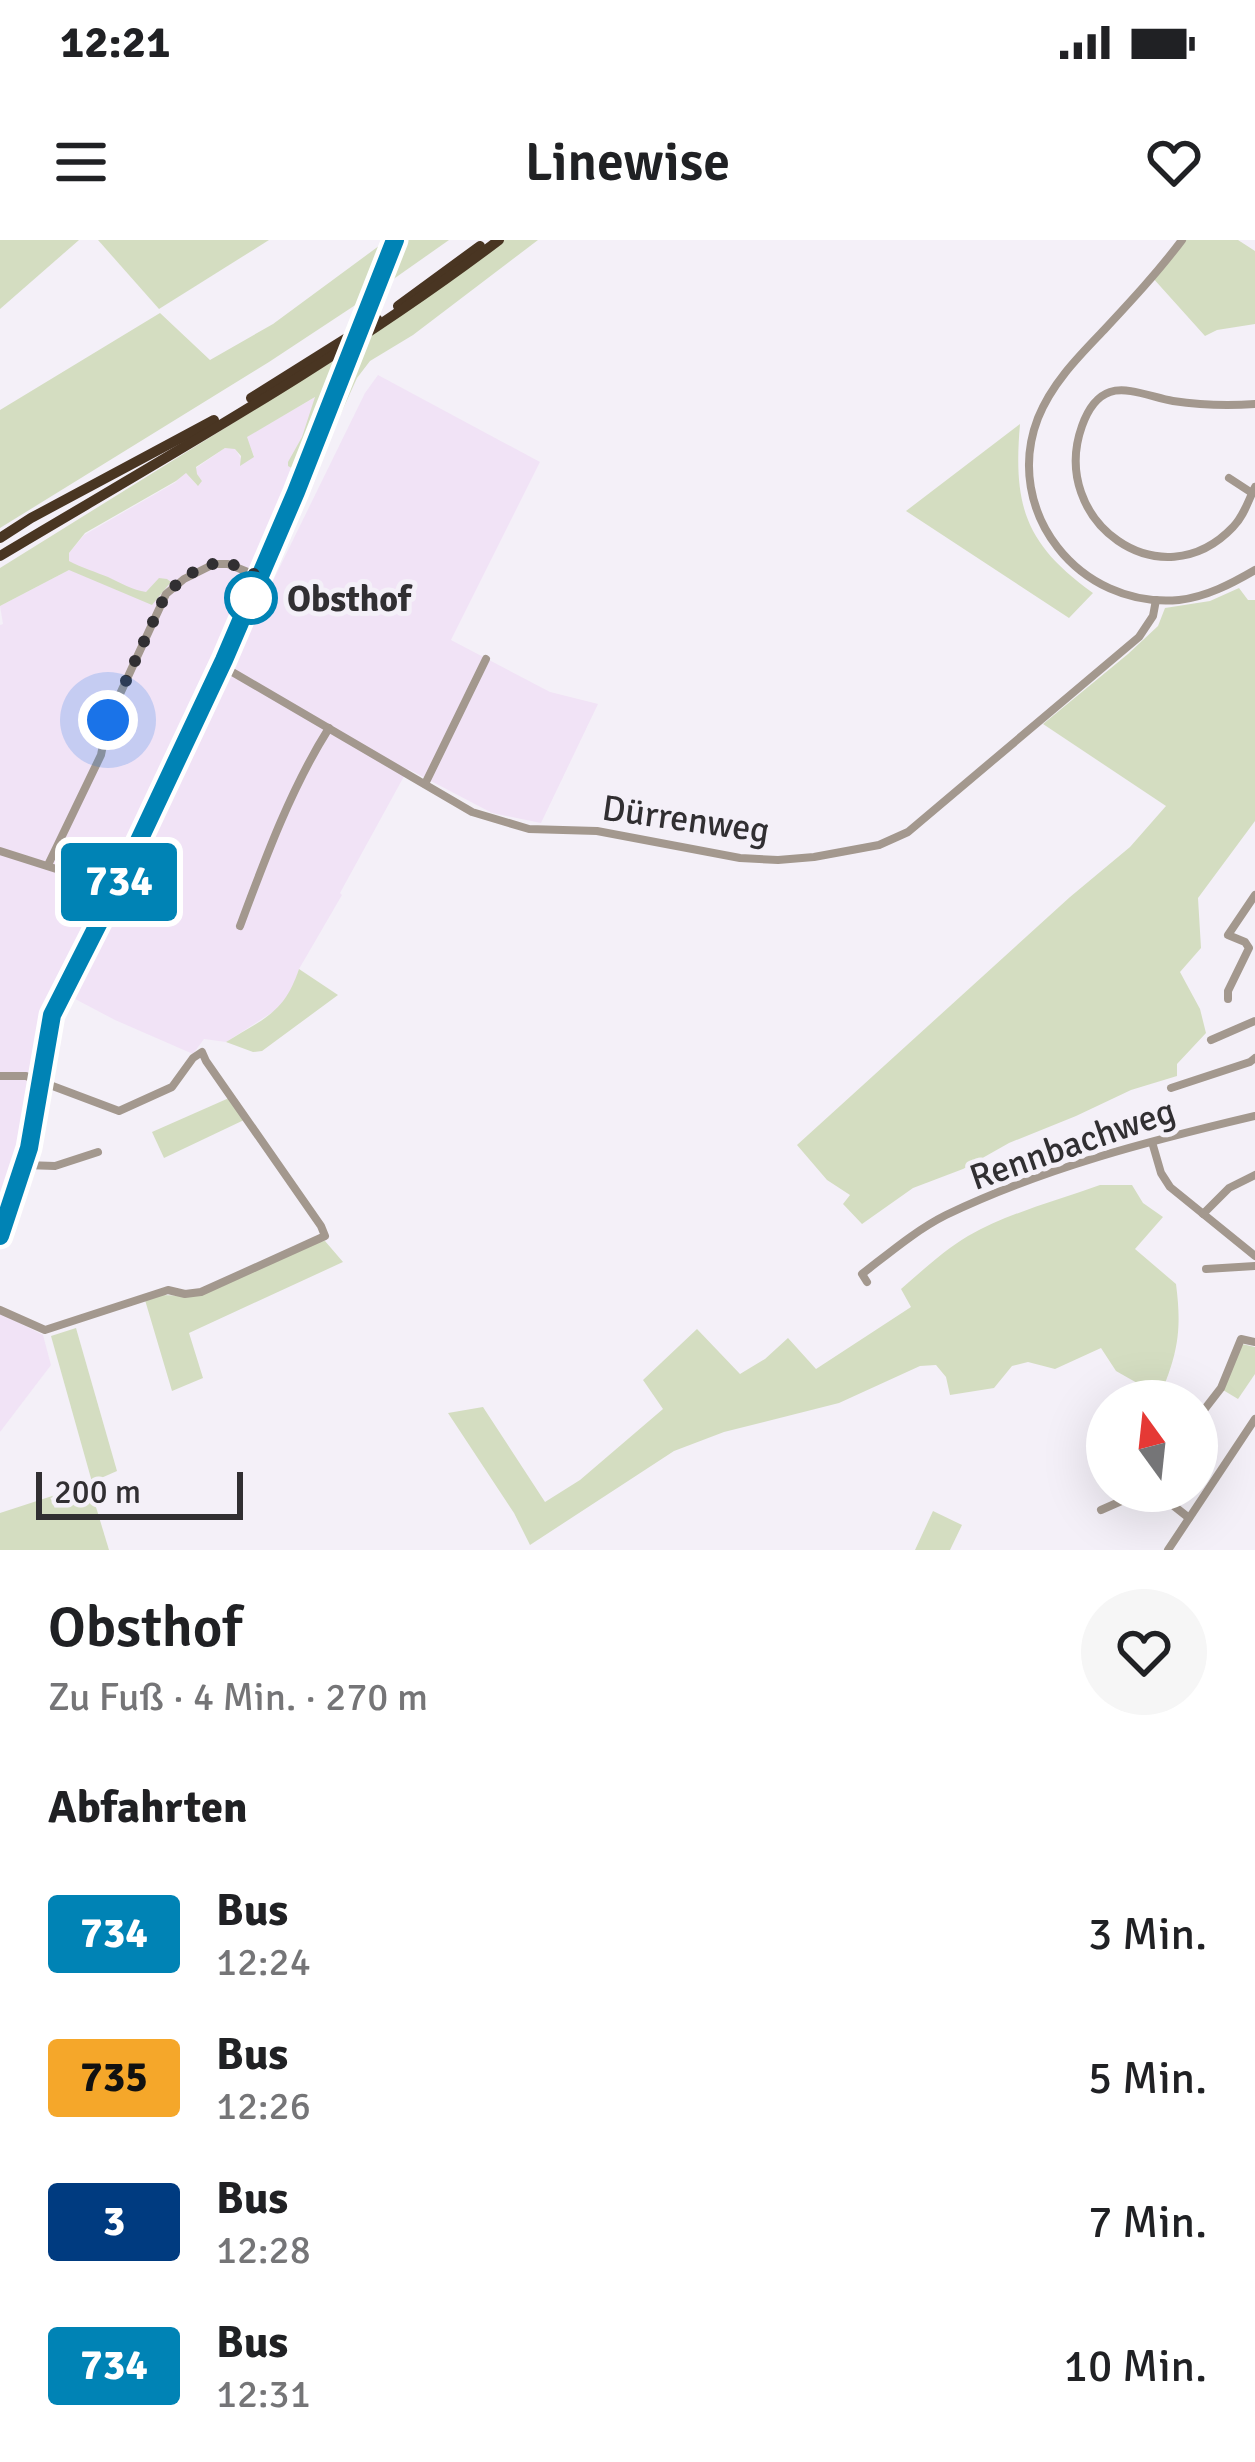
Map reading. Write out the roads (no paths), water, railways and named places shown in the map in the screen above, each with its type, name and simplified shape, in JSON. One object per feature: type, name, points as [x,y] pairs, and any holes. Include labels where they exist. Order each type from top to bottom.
[{"type":"highway","points":[[0,538],[244,402],[397,306],[487,240]]},
{"type":"highway","points":[[0,556],[302,376],[499,240]]},
{"type":"street","points":[[0,1236],[25,1165],[52,1015],[221,666],[395,240]]},
{"type":"street","points":[[1182,240],[1058,382],[1038,418],[1029,470],[1036,504],[1060,552],[1088,578],[1117,592],[1178,600],[1216,591],[1255,570]]},
{"type":"street","points":[[1228,478],[1253,490],[1240,519],[1211,545],[1182,555],[1140,552],[1114,539],[1094,518],[1078,484],[1076,453],[1084,420],[1108,392],[1198,404],[1255,404]]},
{"type":"street","points":[[48,865],[100,755],[108,720],[166,594],[214,564],[228,564],[260,577]]},
{"type":"street","name":"Dürrenweg","points":[[221,666],[472,812],[502,823],[597,831],[740,858],[778,860],[879,845],[908,832],[1139,637],[1153,616],[1156,600]]},
{"type":"street","points":[[425,784],[486,659]]},
{"type":"street","points":[[240,926],[329,728]]},
{"type":"street","points":[[0,850],[116,888]]},
{"type":"street","points":[[1228,999],[1249,948],[1228,935],[1255,895]]},
{"type":"street","points":[[1210,1040],[1255,1021]]},
{"type":"street","points":[[0,1076],[26,1076],[119,1112],[172,1087],[202,1052],[325,1236],[201,1292],[168,1290],[45,1330],[0,1310]]},
{"type":"street","points":[[1171,1088],[1255,1058]]},
{"type":"street","name":"Rennbachweg","points":[[867,1282],[862,1274],[942,1217],[1063,1167],[1255,1116]]},
{"type":"street","points":[[1152,1142],[1165,1181],[1255,1256]]},
{"type":"street","points":[[25,1165],[55,1166],[98,1152]]},
{"type":"street","points":[[1203,1214],[1229,1187],[1255,1175]]},
{"type":"street","points":[[1206,1269],[1255,1266]]},
{"type":"street","points":[[1218,1392],[1241,1339],[1255,1342]]},
{"type":"street","points":[[1168,1550],[1255,1419]]},
{"type":"street","points":[[1181,1512],[1189,1518]]},
{"type":"place","name":"Obsthof","points":[[251,598]]}]
